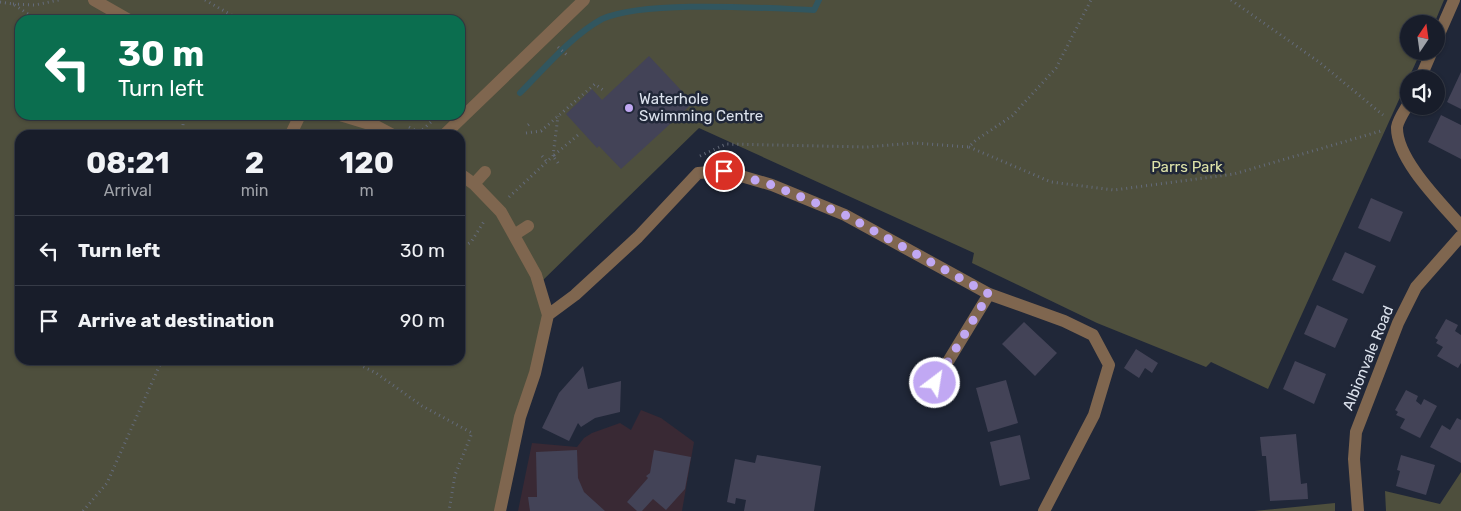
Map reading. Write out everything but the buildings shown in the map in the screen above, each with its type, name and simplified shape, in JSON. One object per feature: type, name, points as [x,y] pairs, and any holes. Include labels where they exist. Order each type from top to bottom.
[{"type":"street","points":[[94,0],[120,15]]},
{"type":"street","points":[[465,115],[584,0]]},
{"type":"street","points":[[1445,20],[1454,0]]},
{"type":"street","points":[[1403,115],[1397,127],[1401,147],[1408,163],[1461,226]]},
{"type":"street","points":[[356,120],[384,130]]},
{"type":"street","points":[[449,130],[460,120]]},
{"type":"street","points":[[548,315],[575,295],[638,237],[698,174],[724,171],[772,185],[845,215],[989,294],[1064,321],[1092,335],[1109,365],[1094,415],[1044,511]]},
{"type":"street","points":[[474,184],[485,172]]},
{"type":"street","points":[[465,178],[474,184],[501,212],[536,275],[548,315],[535,373],[518,426],[500,511]]},
{"type":"street","points":[[514,235],[528,226]]},
{"type":"street","name":"Albionvale Road","points":[[1358,511],[1354,459],[1356,432],[1398,323],[1416,287],[1461,236]]},
{"type":"street","points":[[935,383],[989,294]]},
{"type":"path","points":[[0,2],[35,5],[59,0]]},
{"type":"path","points":[[205,0],[231,15]]},
{"type":"path","points":[[969,147],[976,140],[1012,116],[1056,68],[1091,0]]},
{"type":"path","points":[[1230,0],[1319,62],[1384,116]]},
{"type":"path","points":[[13,4],[30,15]]},
{"type":"path","points":[[526,133],[541,131],[595,84],[603,90]]},
{"type":"path","points":[[552,156],[558,116]]},
{"type":"path","points":[[528,125],[532,122]]},
{"type":"path","points":[[755,145],[867,147],[914,143],[969,147],[1051,182],[1114,190],[1234,174],[1390,129]]},
{"type":"path","points":[[506,200],[552,156],[578,135]]},
{"type":"path","points":[[542,156],[547,162]]},
{"type":"path","points":[[552,156],[558,162]]},
{"type":"path","points":[[465,246],[471,242],[489,215]]},
{"type":"path","points":[[83,511],[107,482],[160,365]]},
{"type":"path","points":[[360,365],[376,373],[422,406],[472,433],[456,475],[449,511]]},
{"type":"shaded area","points":[[641,410],[661,418],[694,442],[682,511],[518,511],[532,443],[577,447],[584,438],[592,433],[620,423],[631,430]]},
{"type":"green space","name":"Parrs Park","points":[[0,0],[1444,0],[1438,15],[1400,15],[1400,60],[1417,60],[1412,70],[1400,70],[1400,97],[1268,389],[1211,362],[1206,367],[1097,323],[972,263],[974,253],[699,128],[540,283],[548,315],[500,511],[0,511]]},
{"type":"green space","points":[[1461,472],[1461,511],[1386,511],[1385,491],[1440,504]]},
{"type":"green space","points":[[1335,503],[1335,511],[1254,511],[1325,504]]},
{"type":"waterway","points":[[520,93],[580,34],[602,19],[621,13],[674,7],[814,10],[819,0]]},
{"type":"place","name":"Waterhole Swimming Centre","points":[[629,108]]},
{"type":"route","points":[[724,171],[772,185],[845,215],[943,267],[989,294],[935,383]]}]
